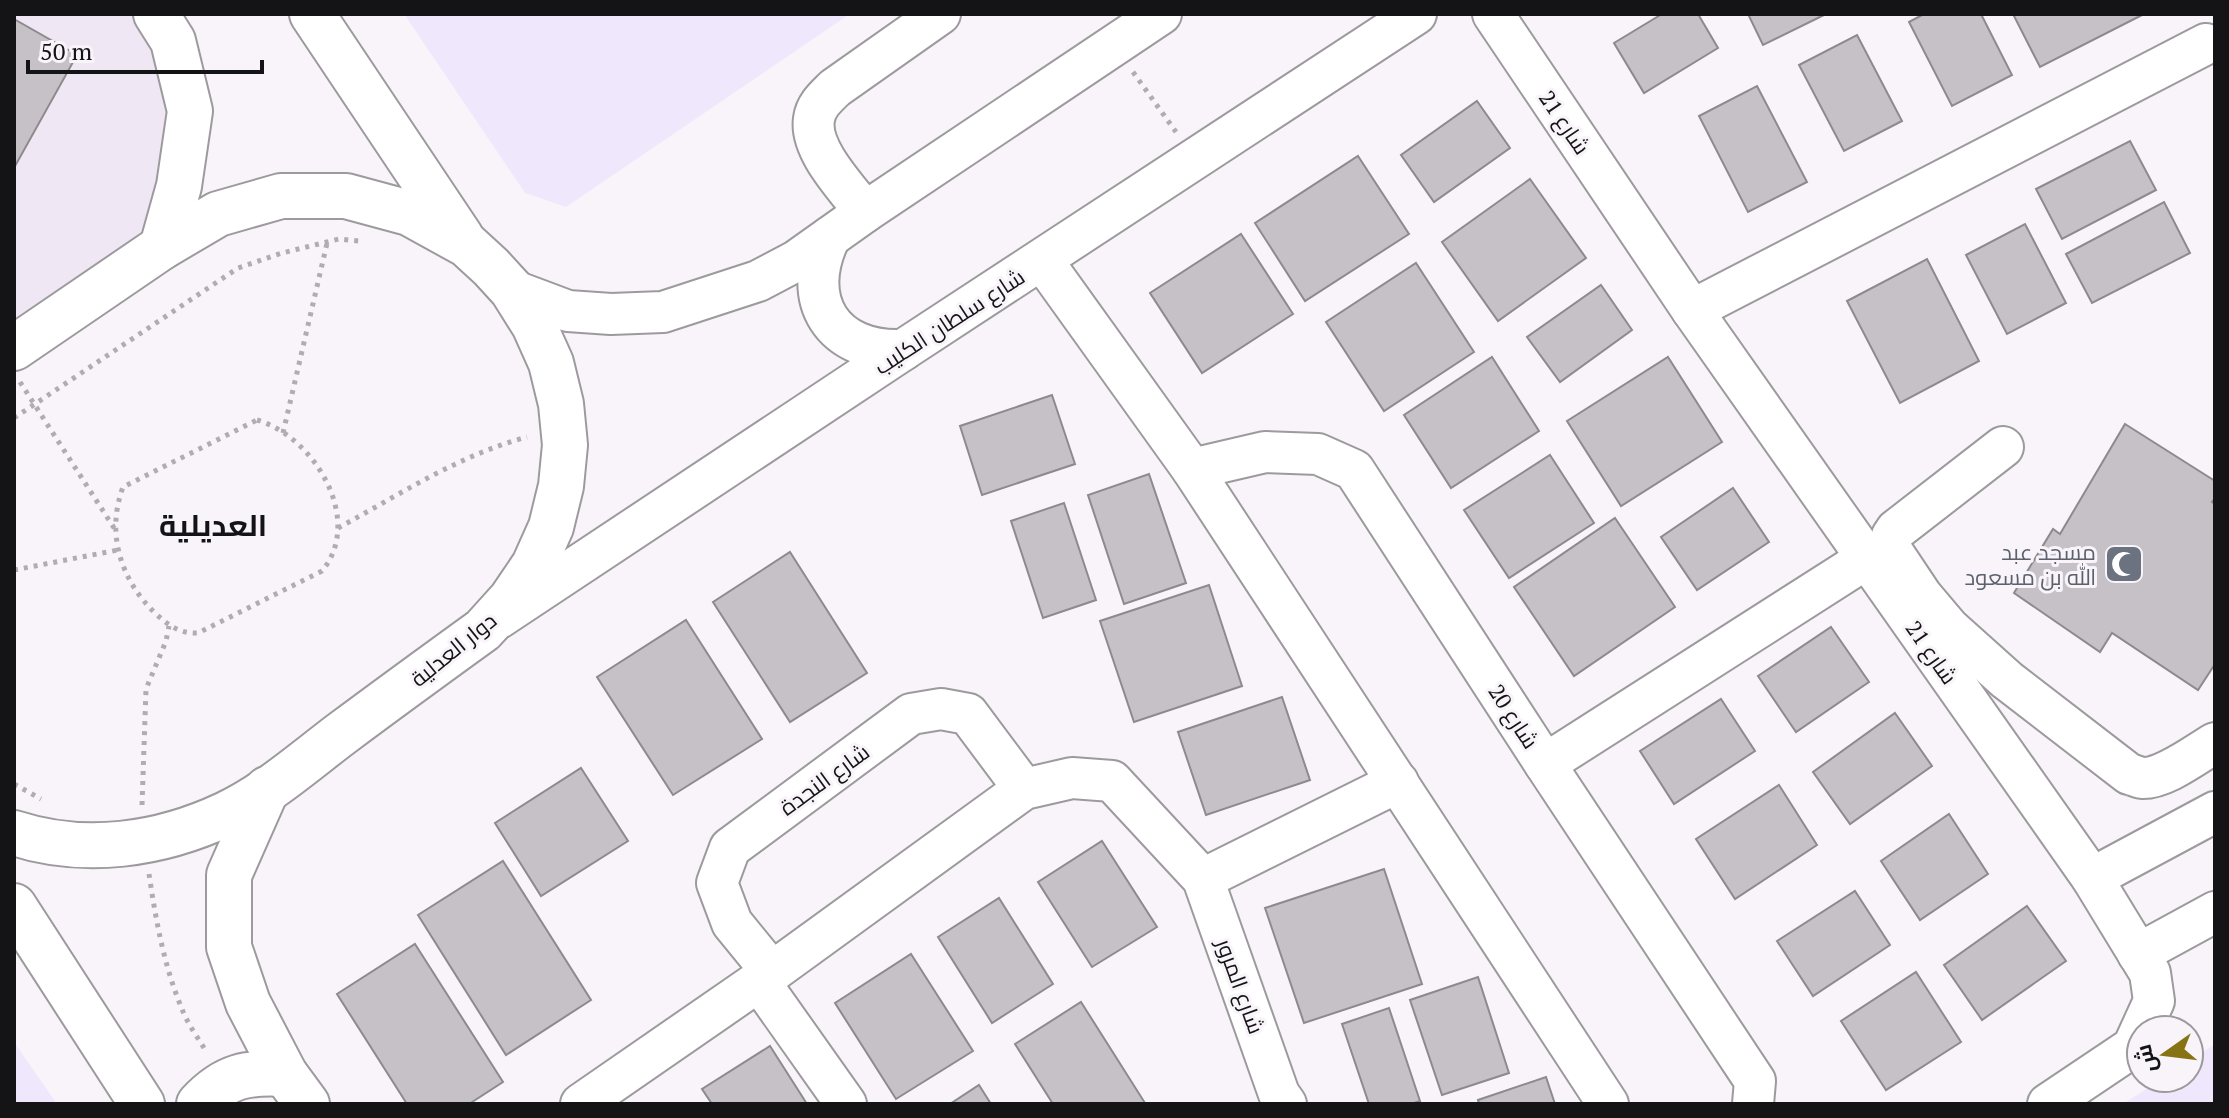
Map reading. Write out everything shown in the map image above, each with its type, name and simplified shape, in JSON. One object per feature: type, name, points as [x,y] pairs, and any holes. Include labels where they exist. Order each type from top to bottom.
[{"type":"main road","points":[[156,14],[173,41],[190,111],[179,186],[162,247]]},
{"type":"main road","points":[[312,14],[467,245]]},
{"type":"main road","name":"دوار العدلية","points":[[14,348],[162,247],[218,214],[281,196],[346,196],[409,213],[467,245],[512,290],[534,325],[551,363],[561,404],[565,445],[561,486],[551,527],[534,565],[511,599],[483,630],[267,789],[227,813],[185,829],[148,826],[101,847],[59,844],[14,833]]},
{"type":"main road","points":[[267,789],[229,875],[229,947],[248,1003],[296,1089]]},
{"type":"main road","points":[[14,906],[142,1104]]},
{"type":"main road","points":[[211,1093],[254,1072],[296,1089]]},
{"type":"street","points":[[865,212],[823,157],[816,140],[814,119],[820,103],[835,88],[940,14]]},
{"type":"street","points":[[512,290],[568,311],[611,314],[663,312],[758,281],[796,261],[1161,14]]},
{"type":"street","name":"شارع سلطان الكليب","points":[[483,630],[1416,14]]},
{"type":"street","name":"شارع 21","points":[[1493,14],[1692,310],[1866,559],[1938,636],[2150,973],[2154,1001],[2133,1047],[2048,1104]]},
{"type":"street","points":[[1692,310],[2205,42]]},
{"type":"street","points":[[830,237],[821,256],[817,278],[819,299],[828,318],[842,335],[861,346],[882,351],[903,350]]},
{"type":"street","points":[[1042,260],[1192,469],[1608,1104]]},
{"type":"street","points":[[2003,447],[1903,522],[1892,536],[1890,543],[1896,558],[1922,596],[1938,636],[2007,680],[2129,774],[2141,778],[2168,771],[2215,743]]},
{"type":"street","name":"شارع 20","points":[[1192,469],[1265,452],[1318,454],[1354,470],[1755,1081],[1753,1104]]},
{"type":"street","points":[[1545,764],[1866,559]]},
{"type":"street","name":"شارع النجدة","points":[[765,977],[732,923],[717,883],[730,848],[911,714],[941,709],[968,714],[1024,789]]},
{"type":"street","name":"شارع المرور","points":[[1024,789],[1072,778],[1112,781],[1203,879],[1276,1101]]},
{"type":"street","points":[[1203,879],[1398,782]]},
{"type":"street","points":[[581,1104],[765,977],[1024,789]]},
{"type":"street","points":[[2092,878],[2215,812]]},
{"type":"street","points":[[2138,954],[2215,912]]},
{"type":"street","points":[[765,977],[846,1104]]},
{"type":"path","points":[[1115,46],[1194,160]]},
{"type":"path","points":[[283,433],[328,242],[328,196]]},
{"type":"path","points":[[14,418],[238,268],[339,239],[367,242]]},
{"type":"path","points":[[14,372],[117,532]]},
{"type":"path","points":[[257,420],[269,423],[283,433],[304,450],[329,486],[338,528],[330,562],[322,571],[198,633],[187,634],[169,626],[139,596],[129,581],[118,550],[117,503],[123,487],[257,420]]},
{"type":"path","points":[[338,528],[470,456],[542,433],[563,432]]},
{"type":"path","points":[[14,570],[118,550]]},
{"type":"path","points":[[169,626],[146,689],[142,811],[148,826],[157,928],[211,1093]]},
{"type":"path","points":[[14,784],[49,803]]},
{"type":"shaded area","points":[[14,14],[156,14],[173,41],[164,245],[14,348]]},
{"type":"shaded area","points":[[404,14],[850,14],[566,207],[525,193]]},
{"type":"shaded area","points":[[14,1042],[57,1104],[14,1104]]},
{"type":"shaded area","points":[[2215,1044],[2215,1104],[2123,1104],[2138,1094],[2205,1094],[2205,1051]]},
{"type":"building","points":[[1662,14],[1698,14],[1718,48],[1644,93],[1614,43]]},
{"type":"building","points":[[1748,14],[1826,14],[1763,45]]},
{"type":"building","points":[[1924,14],[1981,14],[2012,75],[1952,106],[1909,22]]},
{"type":"building","points":[[2013,14],[2144,14],[2040,67]]},
{"type":"building","points":[[14,19],[77,55],[14,168]]},
{"type":"building","points":[[1857,35],[1902,121],[1844,151],[1799,65]]},
{"type":"building","points":[[1757,86],[1807,182],[1748,212],[1699,116]]},
{"type":"building","points":[[1477,101],[1510,148],[1434,202],[1401,155]]},
{"type":"building","points":[[2130,141],[2156,190],[2062,239],[2036,189]]},
{"type":"building","points":[[1358,156],[1409,234],[1305,301],[1255,223]]},
{"type":"building","points":[[1530,179],[1586,258],[1498,321],[1442,242]]},
{"type":"building","points":[[2164,202],[2190,253],[2092,303],[2066,254]]},
{"type":"building","points":[[2025,224],[2066,303],[2007,334],[1966,255]]},
{"type":"building","points":[[1241,234],[1293,314],[1202,373],[1150,293]]},
{"type":"building","points":[[1927,259],[1979,361],[1900,403],[1847,301]]},
{"type":"building","points":[[1416,263],[1474,352],[1384,411],[1326,322]]},
{"type":"building","points":[[1601,285],[1632,330],[1560,382],[1527,337]]},
{"type":"building","points":[[1492,357],[1539,431],[1451,488],[1404,415]]},
{"type":"building","points":[[1668,357],[1722,442],[1621,506],[1567,421]]},
{"type":"building","points":[[1052,395],[1075,464],[982,495],[960,426]]},
{"type":"building","name":"مسجد عبد الله بن مسعود","points":[[2125,424],[2215,481],[2215,498],[2212,502],[2215,504],[2215,664],[2198,690],[2112,633],[2100,652],[2014,593],[2053,529],[2060,534]]},
{"type":"building","points":[[1550,455],[1594,523],[1509,578],[1464,510]]},
{"type":"building","points":[[1149,474],[1186,583],[1124,604],[1088,495]]},
{"type":"building","points":[[1733,488],[1769,542],[1697,590],[1661,537]]},
{"type":"building","points":[[1064,503],[1096,600],[1043,618],[1011,521]]},
{"type":"building","points":[[1615,518],[1675,607],[1574,676],[1514,587]]},
{"type":"building","points":[[790,552],[867,673],[790,722],[713,602]]},
{"type":"building","points":[[1209,585],[1242,686],[1134,722],[1100,621]]},
{"type":"building","points":[[686,620],[762,739],[673,795],[597,677]]},
{"type":"building","points":[[1831,627],[1869,682],[1796,732],[1758,676]]},
{"type":"building","points":[[1282,697],[1310,780],[1206,815],[1178,732]]},
{"type":"building","points":[[1721,699],[1755,751],[1674,804],[1640,751]]},
{"type":"building","points":[[1895,713],[1932,766],[1850,824],[1813,772]]},
{"type":"building","points":[[581,768],[628,841],[541,896],[495,823]]},
{"type":"building","points":[[1779,785],[1817,845],[1735,899],[1696,839]]},
{"type":"building","points":[[1949,814],[1988,874],[1920,920],[1881,861]]},
{"type":"building","points":[[1102,841],[1157,927],[1092,967],[1038,882]]},
{"type":"building","points":[[503,861],[591,1000],[506,1055],[418,915]]},
{"type":"building","points":[[1384,869],[1422,984],[1304,1023],[1265,908]]},
{"type":"building","points":[[1855,891],[1890,945],[1813,996],[1777,941]]},
{"type":"building","points":[[999,898],[1053,984],[992,1023],[938,937]]},
{"type":"building","points":[[2027,906],[2066,961],[1982,1020],[1944,965]]},
{"type":"building","points":[[415,944],[503,1082],[469,1104],[407,1104],[337,994]]},
{"type":"building","points":[[911,954],[973,1051],[896,1099],[835,1003]]},
{"type":"building","points":[[1916,972],[1961,1042],[1886,1090],[1841,1021]]},
{"type":"building","points":[[1478,977],[1509,1073],[1442,1095],[1410,1000]]},
{"type":"building","points":[[1081,1002],[1145,1103],[1053,1104],[1015,1044]]},
{"type":"building","points":[[1389,1008],[1420,1101],[1411,1104],[1369,1104],[1342,1024]]},
{"type":"building","points":[[770,1046],[807,1104],[712,1104],[702,1089]]},
{"type":"building","points":[[1546,1077],[1555,1104],[1479,1104],[1478,1100]]},
{"type":"building","points":[[979,1085],[991,1104],[950,1104]]},
{"type":"place","name":"مسجد عبد الله بن مسعود","points":[[2124,564]]},
{"type":"district","name":"العديلية","points":[[213,525]]}]
